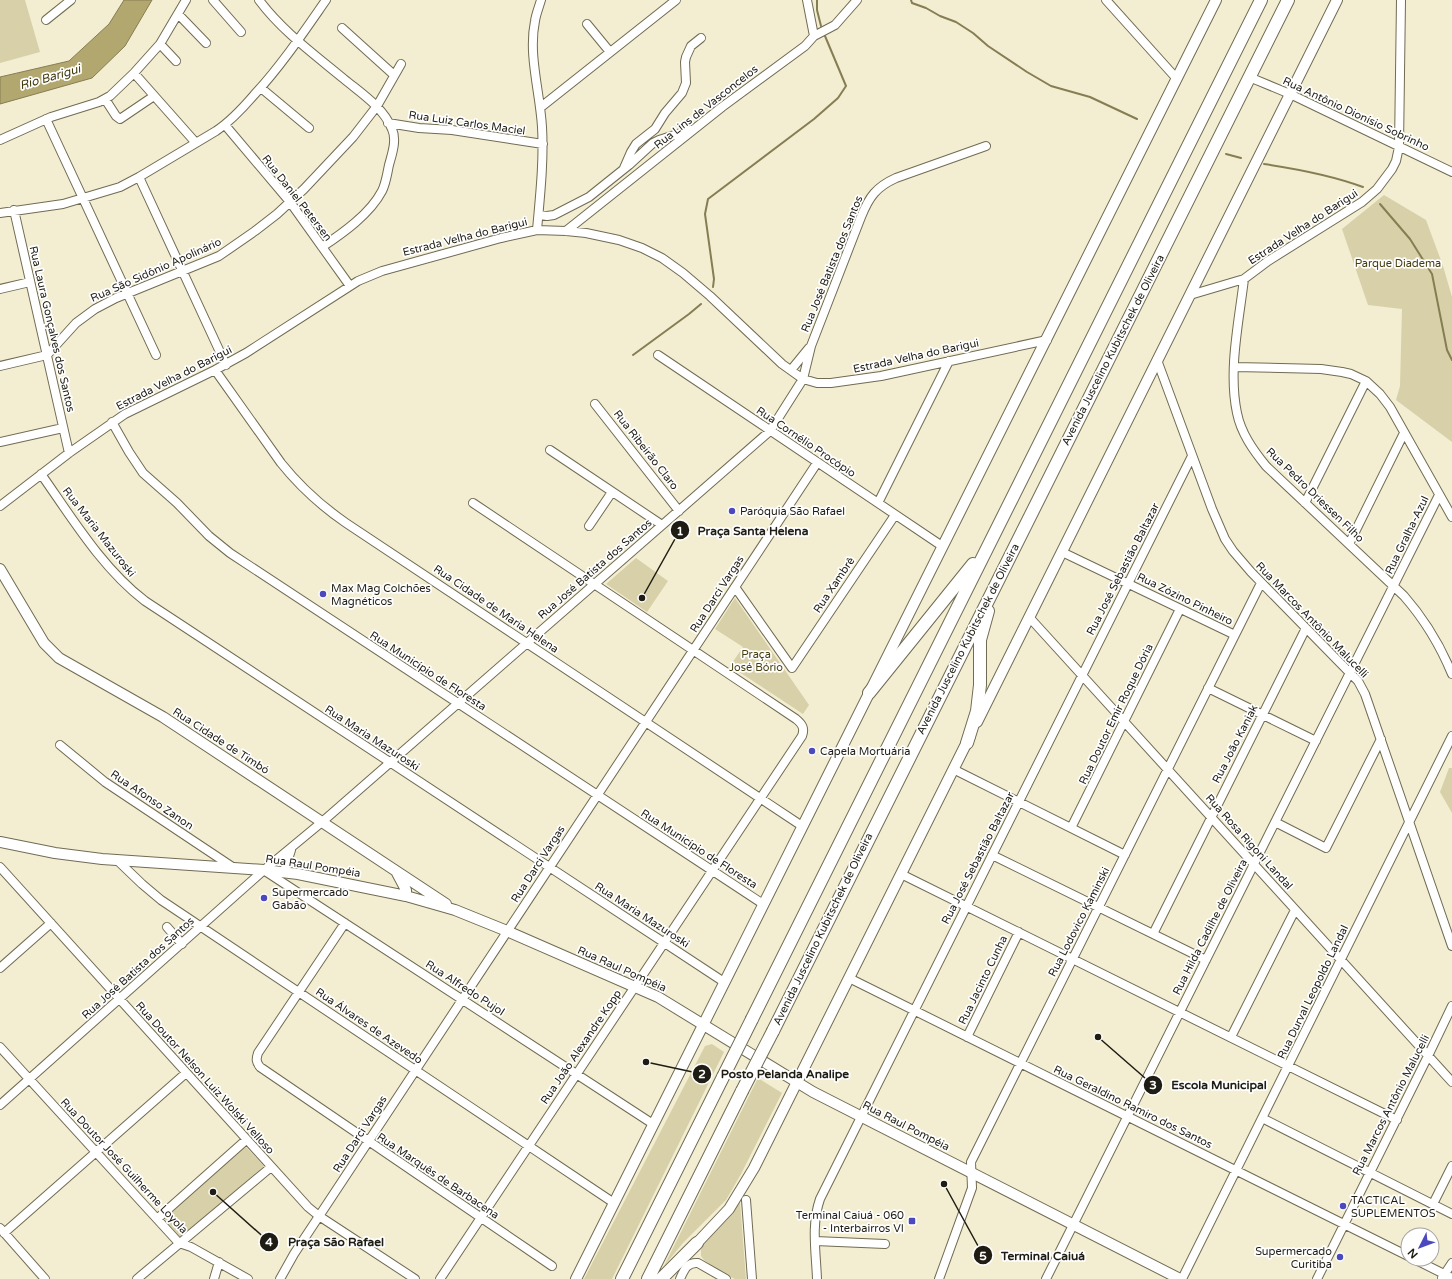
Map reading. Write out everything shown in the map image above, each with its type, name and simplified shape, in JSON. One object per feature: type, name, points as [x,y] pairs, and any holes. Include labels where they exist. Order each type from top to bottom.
[{"type":"highway","points":[[622,1279],[1261,0]]},
{"type":"highway","name":"Avenida Juscelino Kubitschek de Oliveira","points":[[648,1279],[1288,0]]},
{"type":"highway","points":[[869,693],[992,539]]},
{"type":"highway","points":[[966,743],[977,711],[979,700],[980,640],[1000,575]]},
{"type":"highway","points":[[661,1279],[697,1243]]},
{"type":"main road","points":[[576,1279],[1216,0]]},
{"type":"main road","points":[[697,1243],[721,1219],[736,1199],[754,1168],[1337,0]]},
{"type":"main road","name":"Rua Cidade de Timbó","points":[[0,569],[44,643],[59,658],[157,714],[455,910]]},
{"type":"main road","name":"Rua Raul Pompéia","points":[[0,842],[55,853],[118,861],[284,872],[328,879],[410,897],[455,910],[635,986],[666,1002],[796,1083],[1181,1279]]},
{"type":"main road","points":[[396,871],[410,897],[420,894],[422,887]]},
{"type":"street","points":[[46,20],[71,0]]},
{"type":"street","points":[[0,140],[46,119],[105,99],[134,72],[160,44],[186,0]]},
{"type":"street","points":[[213,0],[241,32]]},
{"type":"street","points":[[260,0],[279,24],[377,106],[393,134],[393,146],[385,184],[381,192],[350,228],[322,247]]},
{"type":"street","points":[[0,214],[14,210],[54,206],[120,186],[139,177],[225,125],[243,108],[276,70],[326,0]]},
{"type":"street","points":[[537,230],[543,144],[541,107],[535,68],[533,37],[535,20],[541,0]]},
{"type":"street","points":[[541,107],[676,0]]},
{"type":"street","points":[[807,0],[814,36]]},
{"type":"street","name":"Rua Lins de Vasconcelos","points":[[566,231],[736,97],[804,46],[814,36],[835,25],[857,0]]},
{"type":"street","points":[[1106,0],[1177,79]]},
{"type":"street","name":"Estrada Velha do Barigui","points":[[1190,295],[1244,279],[1268,261],[1353,208],[1369,196],[1392,169],[1396,161],[1399,147],[1401,0]]},
{"type":"street","points":[[178,14],[206,43]]},
{"type":"street","points":[[587,24],[610,52]]},
{"type":"street","points":[[342,28],[394,75]]},
{"type":"street","points":[[624,169],[636,144],[655,129],[682,93],[686,82],[686,57],[692,46],[700,38]]},
{"type":"street","points":[[160,44],[176,61]]},
{"type":"street","name":"Rua São Sidônio Apolinário","points":[[47,356],[69,330],[85,316],[105,303],[212,259],[225,252],[267,222],[316,178],[354,137],[377,106],[401,64]]},
{"type":"street","points":[[134,72],[196,143]]},
{"type":"street","name":"Rua Antônio Dionísio Sobrinho","points":[[1250,77],[1290,94],[1452,172]]},
{"type":"street","points":[[261,88],[309,128]]},
{"type":"street","points":[[105,99],[116,116],[120,118],[154,96]]},
{"type":"street","points":[[46,119],[156,354]]},
{"type":"street","name":"Rua Luiz Carlos Maciel","points":[[388,123],[419,128],[452,130],[543,144]]},
{"type":"street","name":"Rua Daniel Petersen","points":[[225,125],[290,202],[350,286]]},
{"type":"street","points":[[539,215],[554,215],[589,197],[656,141],[695,129]]},
{"type":"street","name":"Rua José Batista dos Santos","points":[[0,1105],[264,870],[291,849],[770,431],[803,379],[811,346],[865,206],[876,191],[896,178],[986,146]]},
{"type":"street","points":[[139,177],[226,365]]},
{"type":"street","name":"Rua Laura Gonçalves dos Santos","points":[[14,210],[69,453]]},
{"type":"street","name":"Estrada Velha do Barigui","points":[[0,506],[112,422],[140,406],[226,365],[262,344],[350,286],[374,274],[413,262],[501,238],[537,230],[591,234],[619,240],[642,248],[662,258],[683,273],[710,296],[775,358],[803,379],[817,383],[831,383],[881,376],[1046,340]]},
{"type":"street","name":"Rua Pedro Driessen Filho","points":[[1244,279],[1234,367],[1237,414],[1248,440],[1256,454],[1266,466],[1394,585],[1424,621],[1440,647],[1452,674]]},
{"type":"street","points":[[0,289],[30,282]]},
{"type":"street","name":"Rua José Batista dos Santos","points":[[791,370],[811,346]]},
{"type":"street","name":"Rua Cornélio Procópio","points":[[658,355],[942,546]]},
{"type":"street","points":[[0,366],[47,356]]},
{"type":"street","name":"Rua Marcos Antônio Malucelli","points":[[1157,360],[1215,518],[1225,539],[1241,561],[1261,583],[1350,673],[1358,682],[1365,694],[1452,946]]},
{"type":"street","points":[[878,503],[949,361]]},
{"type":"street","points":[[1234,367],[1332,370],[1351,374],[1366,381],[1374,387],[1385,400],[1452,518]]},
{"type":"street","name":"Rua Cidade de Maria Helena","points":[[215,370],[281,463],[314,500],[346,523],[802,826]]},
{"type":"street","points":[[1305,503],[1366,381]]},
{"type":"street","name":"Rua Ribeirão Claro","points":[[595,404],[678,510]]},
{"type":"street","name":"Rua Município de Floresta","points":[[112,422],[143,473],[177,503],[219,545],[245,564],[763,904]]},
{"type":"street","points":[[0,442],[63,428]]},
{"type":"street","points":[[1349,544],[1404,433]]},
{"type":"street","points":[[550,450],[662,525]]},
{"type":"street","name":"Rua José Sebastião Baltazar","points":[[817,1279],[815,1218],[820,1199],[1192,456]]},
{"type":"street","name":"Rua Darci Vargas","points":[[280,1279],[288,1263],[817,462]]},
{"type":"street","name":"Rua Maria Mazuroski","points":[[41,474],[102,558],[133,592],[158,610],[724,982]]},
{"type":"street","points":[[588,526],[612,492]]},
{"type":"street","name":"Rua Gralha-Azul","points":[[1394,585],[1439,495]]},
{"type":"street","points":[[473,503],[693,650]]},
{"type":"street","name":"Rua Xambrê","points":[[735,587],[792,668],[895,515]]},
{"type":"street","name":"Rua Zózino Pinheiro","points":[[1062,552],[1235,635]]},
{"type":"street","name":"Rua Lodovico Kaminski","points":[[939,1279],[972,1188],[971,1162],[1261,583]]},
{"type":"street","name":"Rua Hilda Cadilhe de Oliveira","points":[[1046,1279],[1394,585]]},
{"type":"street","name":"Rua Doutor Emir Roque Dória","points":[[1071,828],[1180,609]]},
{"type":"street","name":"Rua Rosa Rigoni Landal","points":[[1029,617],[1452,1082]]},
{"type":"street","name":"Rua João Kaniak","points":[[1153,934],[1306,628]]},
{"type":"street","name":"Rua João Alexandre Kopp","points":[[440,1279],[802,736],[803,727],[796,719],[693,650]]},
{"type":"street","points":[[1208,688],[1316,741]]},
{"type":"street","name":"Rua Durval Leopoldo Landal","points":[[1181,1279],[1452,736]]},
{"type":"street","points":[[1275,822],[1326,848],[1381,739]]},
{"type":"street","name":"Rua Afonso Zanon","points":[[60,745],[105,782],[235,868]]},
{"type":"street","points":[[953,770],[1125,855]]},
{"type":"street","points":[[284,872],[291,849]]},
{"type":"street","points":[[992,855],[1206,960]]},
{"type":"street","name":"Rua Álvares de Azevedo","points":[[118,861],[152,893],[201,927],[614,1203]]},
{"type":"street","name":"Rua Doutor Nelson Luiz Wolski Velloso","points":[[0,867],[302,1201],[319,1216],[415,1279]]},
{"type":"street","name":"Rua Alfredo Pujol","points":[[264,870],[653,1124]]},
{"type":"street","points":[[901,874],[1397,1120]]},
{"type":"street","points":[[1231,1037],[1295,910]]},
{"type":"street","points":[[0,968],[51,923]]},
{"type":"street","points":[[298,992],[345,923]]},
{"type":"street","points":[[167,927],[182,944]]},
{"type":"street","name":"Rua Jacinto Cunha","points":[[967,1037],[1019,932]]},
{"type":"street","name":"Rua Geraldino Ramiro dos Santos","points":[[849,978],[1400,1252]]},
{"type":"street","name":"Rua Marquês de Barbacena","points":[[298,992],[258,1053],[256,1061],[260,1066],[368,1142],[552,1266]]},
{"type":"street","name":"Rua Marcos Antônio Malucelli","points":[[1320,1278],[1344,1224],[1397,1120],[1452,1006]]},
{"type":"street","name":"Rua Doutor José Guilherme Loyola","points":[[0,1046],[179,1244],[191,1247],[248,1279]]},
{"type":"street","points":[[45,1279],[2,1231],[96,1152],[186,1073]]},
{"type":"street","points":[[1262,1118],[1452,1214]]},
{"type":"street","points":[[157,1219],[246,1140]]},
{"type":"street","points":[[1433,1204],[1452,1166]]},
{"type":"street","points":[[137,1279],[271,1167]]},
{"type":"street","points":[[746,1200],[752,1279]]},
{"type":"street","points":[[815,1241],[885,1244]]},
{"type":"street","points":[[214,1279],[219,1262]]},
{"type":"street","points":[[680,1279],[685,1268],[693,1263],[698,1263],[726,1279]]},
{"type":"street","points":[[1428,1267],[1446,1277],[1452,1263]]},
{"type":"green space","points":[[0,0],[25,0],[40,52],[0,63]]},
{"type":"green space","name":"Parque Diadema","points":[[1384,195],[1426,220],[1443,266],[1452,297],[1452,442],[1396,400],[1400,386],[1402,309],[1368,305],[1342,229]]},
{"type":"green space","points":[[636,558],[668,581],[647,612],[606,584]]},
{"type":"green space","name":"Praça José Bório","points":[[735,598],[809,705],[803,714],[730,666],[743,647],[715,629]]},
{"type":"green space","points":[[1449,768],[1452,768],[1452,813],[1440,792]]},
{"type":"green space","points":[[712,1044],[724,1052],[612,1279],[584,1279],[705,1046]]},
{"type":"green space","points":[[758,1078],[782,1093],[741,1174],[726,1200],[683,1243],[664,1266]]},
{"type":"green space","points":[[244,1145],[264,1166],[181,1238],[163,1218]]},
{"type":"green space","points":[[740,1202],[746,1279],[735,1279],[720,1272],[701,1256],[701,1250],[704,1242],[730,1215]]},
{"type":"water","name":"Rio Barigui","points":[[124,0],[152,0],[125,46],[92,78],[0,104],[0,77],[69,61],[109,24]]},
{"type":"waterway","points":[[817,0],[817,10],[821,26]]},
{"type":"waterway","points":[[911,0],[912,3],[956,22],[973,33],[988,46],[1051,86],[1090,97],[1137,119]]},
{"type":"waterway","points":[[713,287],[714,279],[705,214],[708,199],[814,119],[838,98],[846,86],[825,36]]},
{"type":"waterway","points":[[1226,154],[1241,158]]},
{"type":"waterway","points":[[1264,164],[1314,173],[1363,187]]},
{"type":"waterway","points":[[1380,204],[1410,239],[1432,274],[1447,350],[1452,360]]},
{"type":"waterway","points":[[633,355],[701,304]]},
{"type":"place","name":"Paróquia São Rafael","points":[[732,511]]},
{"type":"place","name":"Max Mag Colchões Magnéticos","points":[[323,594]]},
{"type":"place","name":"Praça Santa Helena","points":[[642,598]]},
{"type":"place","name":"Capela Mortuária","points":[[812,751]]},
{"type":"place","name":"Supermercado Gabão","points":[[264,898]]},
{"type":"place","name":"Escola Municipal","points":[[1098,1037]]},
{"type":"place","name":"Posto Pelanda Analipe","points":[[646,1062]]},
{"type":"place","name":"Terminal Caiuá","points":[[944,1184]]},
{"type":"place","name":"Praça São Rafael","points":[[213,1192]]},
{"type":"place","name":"TACTICAL SUPLEMENTOS","points":[[1343,1206]]},
{"type":"place","name":"Terminal Caiuá - 060 - Interbairros VI","points":[[912,1221]]},
{"type":"place","name":"Supermercado Curitiba","points":[[1340,1257]]}]
